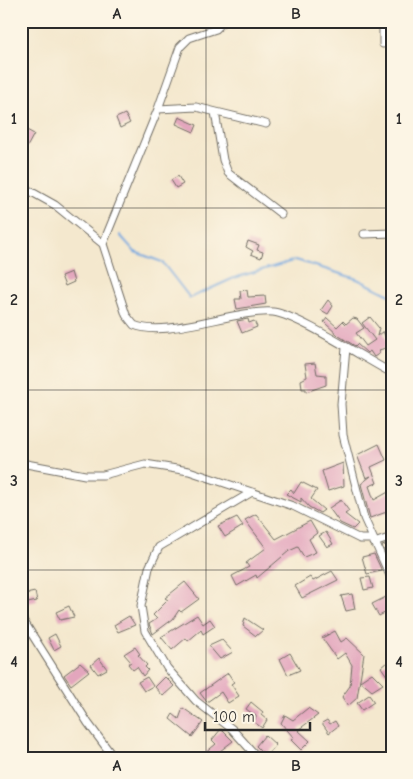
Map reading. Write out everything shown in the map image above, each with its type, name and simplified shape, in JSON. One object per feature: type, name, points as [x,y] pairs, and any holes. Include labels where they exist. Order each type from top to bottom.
[{"type":"street","points":[[103,244],[184,41],[216,29],[224,21]]},
{"type":"street","points":[[383,21],[383,44]]},
{"type":"street","points":[[158,108],[185,106],[266,124]]},
{"type":"street","points":[[215,112],[223,160],[228,173],[281,214]]},
{"type":"street","points":[[21,186],[55,205],[103,244],[130,323],[138,327],[157,329],[258,312],[276,312],[392,373]]},
{"type":"street","points":[[364,234],[392,233]]},
{"type":"street","points":[[346,348],[341,404],[343,435],[352,465],[358,500],[373,541],[392,580]]},
{"type":"street","points":[[21,463],[85,475],[103,475],[145,464],[168,466],[189,471],[293,506],[360,539],[373,541],[392,537]]},
{"type":"street","points":[[252,492],[159,547],[149,568],[141,606],[145,631],[168,668],[196,701],[232,729],[258,758]]},
{"type":"street","points":[[21,617],[88,723],[114,758]]},
{"type":"building","points":[[125,114],[130,123],[120,128],[116,118]]},
{"type":"building","points":[[179,117],[197,125],[194,132],[176,124]]},
{"type":"building","points":[[25,129],[34,134],[27,147],[21,144],[21,135]]},
{"type":"building","points":[[178,176],[183,184],[176,188],[171,180]]},
{"type":"building","points":[[248,241],[259,245],[257,250],[263,252],[261,258],[251,254],[253,251],[246,247]]},
{"type":"building","points":[[71,272],[74,282],[65,286],[61,276]]},
{"type":"building","points":[[247,290],[248,297],[265,296],[266,304],[237,309],[235,299],[241,299],[240,291]]},
{"type":"building","points":[[328,300],[333,306],[328,314],[321,310]]},
{"type":"building","points":[[370,317],[379,328],[377,336],[383,331],[389,347],[379,350],[380,353],[374,357],[370,351],[367,353],[357,344],[355,346],[339,336],[324,322],[327,318],[337,327],[343,321],[346,324],[353,318],[357,319],[364,328],[356,333],[366,346],[375,340],[362,323]]},
{"type":"building","points":[[248,319],[249,323],[254,321],[257,327],[242,333],[237,321]]},
{"type":"building","points":[[315,363],[317,374],[326,375],[326,385],[306,392],[306,389],[302,389],[301,380],[307,377],[305,364]]},
{"type":"building","points":[[379,444],[386,460],[371,467],[377,483],[369,486],[374,500],[392,490],[392,510],[370,518],[361,484],[371,476],[366,478],[357,455]]},
{"type":"building","points":[[343,463],[344,486],[328,491],[322,471]]},
{"type":"building","points":[[301,482],[317,490],[311,499],[324,510],[320,513],[309,507],[301,498],[301,502],[286,494],[291,489],[294,493]]},
{"type":"building","points":[[341,500],[349,511],[345,514],[358,524],[353,529],[340,523],[329,508]]},
{"type":"building","points":[[256,514],[276,539],[310,521],[317,533],[309,539],[316,552],[304,557],[298,547],[289,551],[257,578],[256,575],[237,586],[232,576],[249,567],[246,563],[266,548],[245,520]]},
{"type":"building","points":[[237,517],[243,526],[225,537],[218,526]]},
{"type":"building","points":[[326,532],[333,544],[327,547],[319,536]]},
{"type":"building","points":[[392,543],[392,567],[382,546]]},
{"type":"building","points":[[374,554],[382,571],[367,574],[362,557]]},
{"type":"building","points":[[332,571],[338,580],[302,598],[295,586],[310,577],[313,581]]},
{"type":"building","points":[[370,577],[373,588],[364,590],[361,578]]},
{"type":"building","points":[[185,582],[199,599],[181,612],[179,610],[173,619],[153,634],[149,624],[157,619],[153,615],[168,600],[165,598]]},
{"type":"building","points":[[35,592],[37,601],[23,604],[21,595]]},
{"type":"building","points":[[352,594],[355,609],[346,611],[341,596]]},
{"type":"building","points":[[392,594],[392,609],[379,616],[372,604]]},
{"type":"building","points":[[69,606],[74,617],[60,620],[56,612]]},
{"type":"building","points":[[197,615],[203,624],[210,619],[215,626],[203,634],[201,630],[188,641],[186,638],[172,650],[161,637]]},
{"type":"building","points":[[129,616],[135,625],[118,632],[114,625]]},
{"type":"building","points":[[245,618],[263,630],[256,636],[243,626]]},
{"type":"building","points":[[335,631],[341,642],[347,638],[364,654],[357,698],[348,706],[342,697],[350,686],[352,665],[345,653],[337,659],[322,638]]},
{"type":"building","points":[[55,634],[61,646],[54,650],[48,638]]},
{"type":"building","points":[[222,640],[233,652],[220,659],[209,646]]},
{"type":"building","points":[[135,647],[140,654],[138,655],[147,665],[145,667],[148,670],[143,676],[137,667],[133,670],[128,664],[131,662],[124,654]]},
{"type":"building","points":[[290,653],[300,670],[288,675],[280,659]]},
{"type":"building","points":[[99,658],[107,669],[98,674],[91,665]]},
{"type":"building","points":[[392,658],[392,683],[381,667]]},
{"type":"building","points":[[80,663],[89,671],[71,685],[64,675]]},
{"type":"building","points":[[228,673],[234,682],[231,684],[239,696],[228,703],[221,692],[207,702],[200,693]]},
{"type":"building","points":[[372,673],[383,684],[372,691],[360,681]]},
{"type":"building","points":[[147,677],[153,686],[144,691],[138,682]]},
{"type":"building","points":[[165,677],[174,686],[163,696],[155,687]]},
{"type":"building","points":[[369,695],[374,702],[362,710],[357,703]]},
{"type":"building","points":[[251,702],[263,712],[261,715],[267,720],[262,728],[254,722],[256,716],[246,709]]},
{"type":"building","points":[[183,708],[203,722],[192,737],[170,719],[173,714],[179,719]]},
{"type":"building","points":[[308,708],[318,715],[298,730],[310,741],[301,750],[291,740],[294,738],[281,723],[285,715],[293,720]]},
{"type":"building","points":[[327,720],[330,724],[335,721],[338,726],[329,733],[322,723]]},
{"type":"building","points":[[221,729],[233,741],[211,758],[199,758],[216,744],[212,740]]},
{"type":"building","points":[[265,735],[276,745],[266,756],[256,746]]},
{"type":"waterway","points":[[120,235],[135,252],[162,262],[190,298],[234,278],[296,260],[357,279],[392,296]]}]
